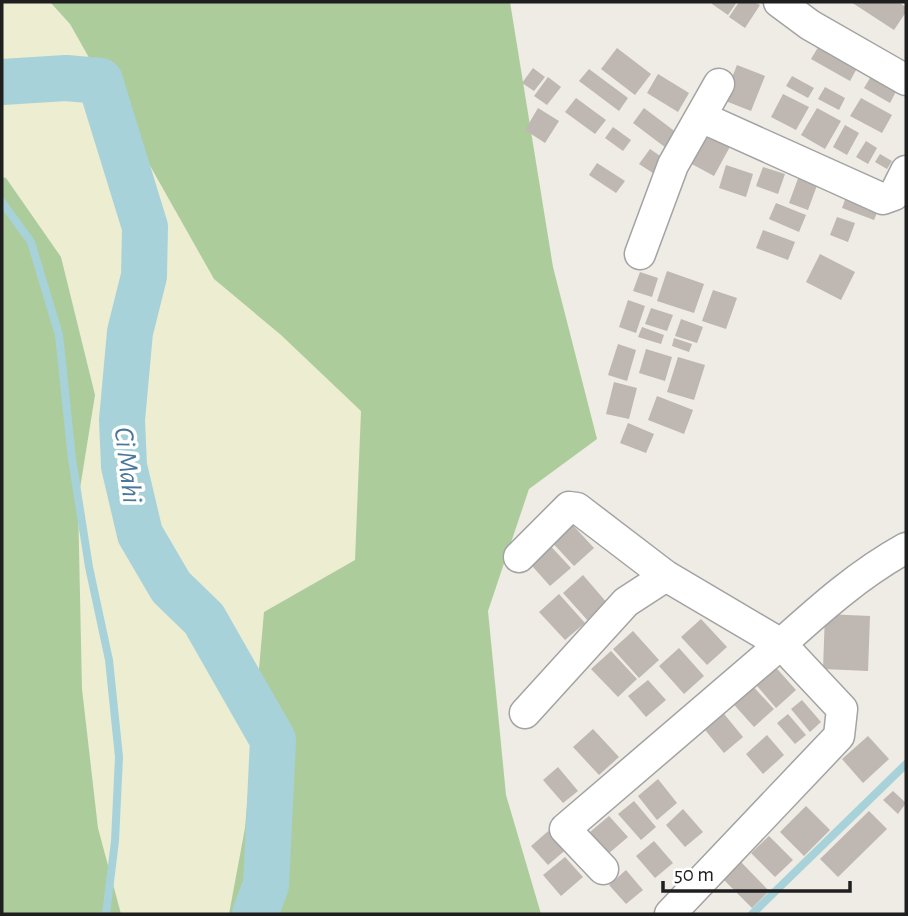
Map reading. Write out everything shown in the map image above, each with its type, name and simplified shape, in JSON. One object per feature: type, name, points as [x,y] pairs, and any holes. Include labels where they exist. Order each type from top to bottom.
[{"type":"street","points":[[779,2],[810,25],[906,80]]},
{"type":"street","points":[[640,254],[673,165],[719,83]]},
{"type":"street","points":[[701,117],[883,199],[894,195],[906,171]]},
{"type":"street","points":[[519,557],[573,506],[666,576],[781,645],[842,709],[839,736],[670,914]]},
{"type":"street","points":[[603,869],[565,829],[781,645],[839,592],[878,563],[906,548]]},
{"type":"street","points":[[525,713],[626,602],[666,576]]},
{"type":"green space","points":[[2,2],[50,2],[70,24],[214,279],[281,335],[361,410],[355,560],[264,612],[245,828],[229,914],[121,914],[98,828],[82,689],[78,501],[95,395],[61,257],[6,178],[2,177]]},
{"type":"green space","points":[[50,2],[510,2],[553,267],[597,439],[529,489],[488,611],[506,795],[541,914],[229,914],[245,828],[264,612],[355,560],[361,411],[281,335],[214,279],[70,24]]},
{"type":"green space","points":[[2,177],[6,178],[61,257],[95,395],[78,501],[82,689],[98,828],[121,914],[2,914]]},
{"type":"building","points":[[737,2],[728,15],[712,4]]},
{"type":"building","points":[[739,2],[754,2],[760,5],[745,28],[729,17]]},
{"type":"building","points":[[851,2],[898,2],[906,7],[906,12],[894,30]]},
{"type":"building","points":[[823,39],[861,61],[850,81],[811,59]]},
{"type":"building","points":[[617,48],[651,74],[635,95],[601,69]]},
{"type":"building","points":[[737,65],[765,76],[751,111],[723,100]]},
{"type":"building","points":[[533,68],[545,77],[534,91],[522,83]]},
{"type":"building","points":[[589,69],[628,98],[619,111],[579,81]]},
{"type":"building","points":[[873,73],[898,88],[890,103],[864,88]]},
{"type":"building","points":[[658,74],[689,93],[678,112],[647,93]]},
{"type":"building","points":[[792,76],[814,88],[808,98],[786,86]]},
{"type":"building","points":[[548,77],[561,87],[547,105],[534,96]]},
{"type":"building","points":[[825,87],[845,98],[839,110],[818,99]]},
{"type":"building","points":[[783,94],[809,107],[796,130],[771,117]]},
{"type":"building","points":[[576,98],[606,120],[595,134],[565,112]]},
{"type":"building","points":[[861,98],[892,115],[882,133],[850,116]]},
{"type":"building","points":[[538,108],[559,121],[545,143],[525,130]]},
{"type":"building","points":[[644,108],[681,136],[670,151],[633,123]]},
{"type":"building","points":[[817,108],[841,121],[825,149],[801,135]]},
{"type":"building","points":[[845,125],[859,133],[847,155],[833,147]]},
{"type":"building","points":[[613,127],[631,140],[623,151],[605,138]]},
{"type":"building","points":[[706,129],[732,143],[714,176],[688,162]]},
{"type":"building","points":[[866,141],[877,148],[868,164],[856,157]]},
{"type":"building","points":[[650,149],[669,162],[659,177],[639,164]]},
{"type":"building","points":[[880,154],[892,161],[887,169],[875,162]]},
{"type":"building","points":[[597,163],[625,181],[616,193],[589,175]]},
{"type":"building","points":[[726,165],[753,174],[746,197],[719,188]]},
{"type":"building","points":[[763,167],[785,174],[778,194],[756,186]]},
{"type":"building","points":[[800,173],[819,180],[808,210],[789,203]]},
{"type":"building","points":[[848,191],[881,203],[874,220],[842,208]]},
{"type":"building","points":[[776,203],[806,215],[799,232],[769,219]]},
{"type":"building","points":[[837,217],[855,223],[848,242],[830,235]]},
{"type":"building","points":[[763,230],[795,242],[788,260],[756,248]]},
{"type":"building","points":[[820,254],[855,272],[841,300],[806,282]]},
{"type":"building","points":[[667,271],[704,284],[694,313],[657,301]]},
{"type":"building","points":[[640,272],[658,278],[652,297],[633,291]]},
{"type":"building","points":[[713,290],[737,298],[726,329],[702,321]]},
{"type":"building","points":[[628,300],[645,306],[636,333],[619,327]]},
{"type":"building","points":[[651,308],[673,315],[667,331],[645,324]]},
{"type":"building","points":[[681,319],[703,327],[697,343],[675,336]]},
{"type":"building","points":[[642,327],[664,335],[661,344],[638,337]]},
{"type":"building","points":[[674,338],[692,344],[689,352],[672,346]]},
{"type":"building","points":[[618,344],[636,350],[627,381],[608,375]]},
{"type":"building","points":[[646,349],[672,357],[665,381],[639,373]]},
{"type":"building","points":[[678,357],[705,365],[694,400],[667,392]]},
{"type":"building","points":[[614,382],[637,388],[629,419],[606,414]]},
{"type":"building","points":[[657,396],[693,410],[684,434],[648,420]]},
{"type":"building","points":[[628,423],[654,434],[646,453],[620,443]]},
{"type":"building","points":[[568,520],[594,548],[574,566],[548,538]]},
{"type":"building","points":[[545,540],[571,568],[550,586],[525,558]]},
{"type":"building","points":[[583,575],[608,604],[589,622],[563,593]]},
{"type":"building","points":[[559,594],[585,623],[565,640],[539,612]]},
{"type":"building","points":[[825,614],[870,616],[868,671],[823,669]]},
{"type":"building","points":[[701,619],[727,647],[707,665],[681,637]]},
{"type":"building","points":[[633,631],[659,660],[639,678],[613,649]]},
{"type":"building","points":[[679,648],[704,676],[684,694],[659,666]]},
{"type":"building","points":[[611,651],[637,679],[618,697],[591,669]]},
{"type":"building","points":[[771,662],[796,690],[776,708],[751,679]]},
{"type":"building","points":[[648,680],[666,700],[646,717],[628,696]]},
{"type":"building","points":[[748,681],[774,709],[754,727],[728,698]]},
{"type":"building","points":[[802,700],[821,722],[810,732],[791,709]]},
{"type":"building","points":[[720,709],[743,737],[724,753],[701,725]]},
{"type":"building","points":[[788,714],[806,735],[795,744],[777,723]]},
{"type":"building","points":[[593,729],[619,757],[599,775],[573,747]]},
{"type":"building","points":[[767,735],[784,755],[763,774],[746,754]]},
{"type":"building","points":[[868,736],[889,759],[863,783],[842,759]]},
{"type":"building","points":[[558,767],[578,791],[563,803],[543,780]]},
{"type":"building","points":[[658,779],[677,803],[657,820],[638,796]]},
{"type":"building","points":[[893,791],[906,803],[898,814],[883,800]]},
{"type":"building","points":[[634,801],[656,827],[641,840],[618,814]]},
{"type":"building","points":[[806,806],[830,830],[804,856],[780,832]]},
{"type":"building","points":[[683,809],[703,832],[685,847],[666,825]]},
{"type":"building","points":[[869,811],[887,829],[838,877],[820,859]]},
{"type":"building","points":[[609,816],[628,837],[608,854],[590,832]]},
{"type":"building","points":[[553,827],[569,847],[548,865],[531,846]]},
{"type":"building","points":[[769,836],[793,860],[775,877],[751,853]]},
{"type":"building","points":[[654,841],[673,863],[655,878],[636,856]]},
{"type":"building","points":[[565,857],[583,877],[561,896],[543,875]]},
{"type":"building","points":[[741,862],[769,891],[752,908],[723,879]]},
{"type":"building","points":[[626,870],[643,890],[626,904],[609,885]]},
{"type":"waterway","name":"Ci Mahi","points":[[2,82],[66,78],[100,81],[145,227],[144,276],[130,332],[122,420],[124,466],[140,534],[171,587],[204,619],[273,740],[266,885],[255,914]]},
{"type":"waterway","points":[[2,202],[31,242],[59,335],[72,459],[89,567],[109,660],[119,757],[115,841],[106,914]]},
{"type":"waterway","points":[[752,914],[906,764]]}]
